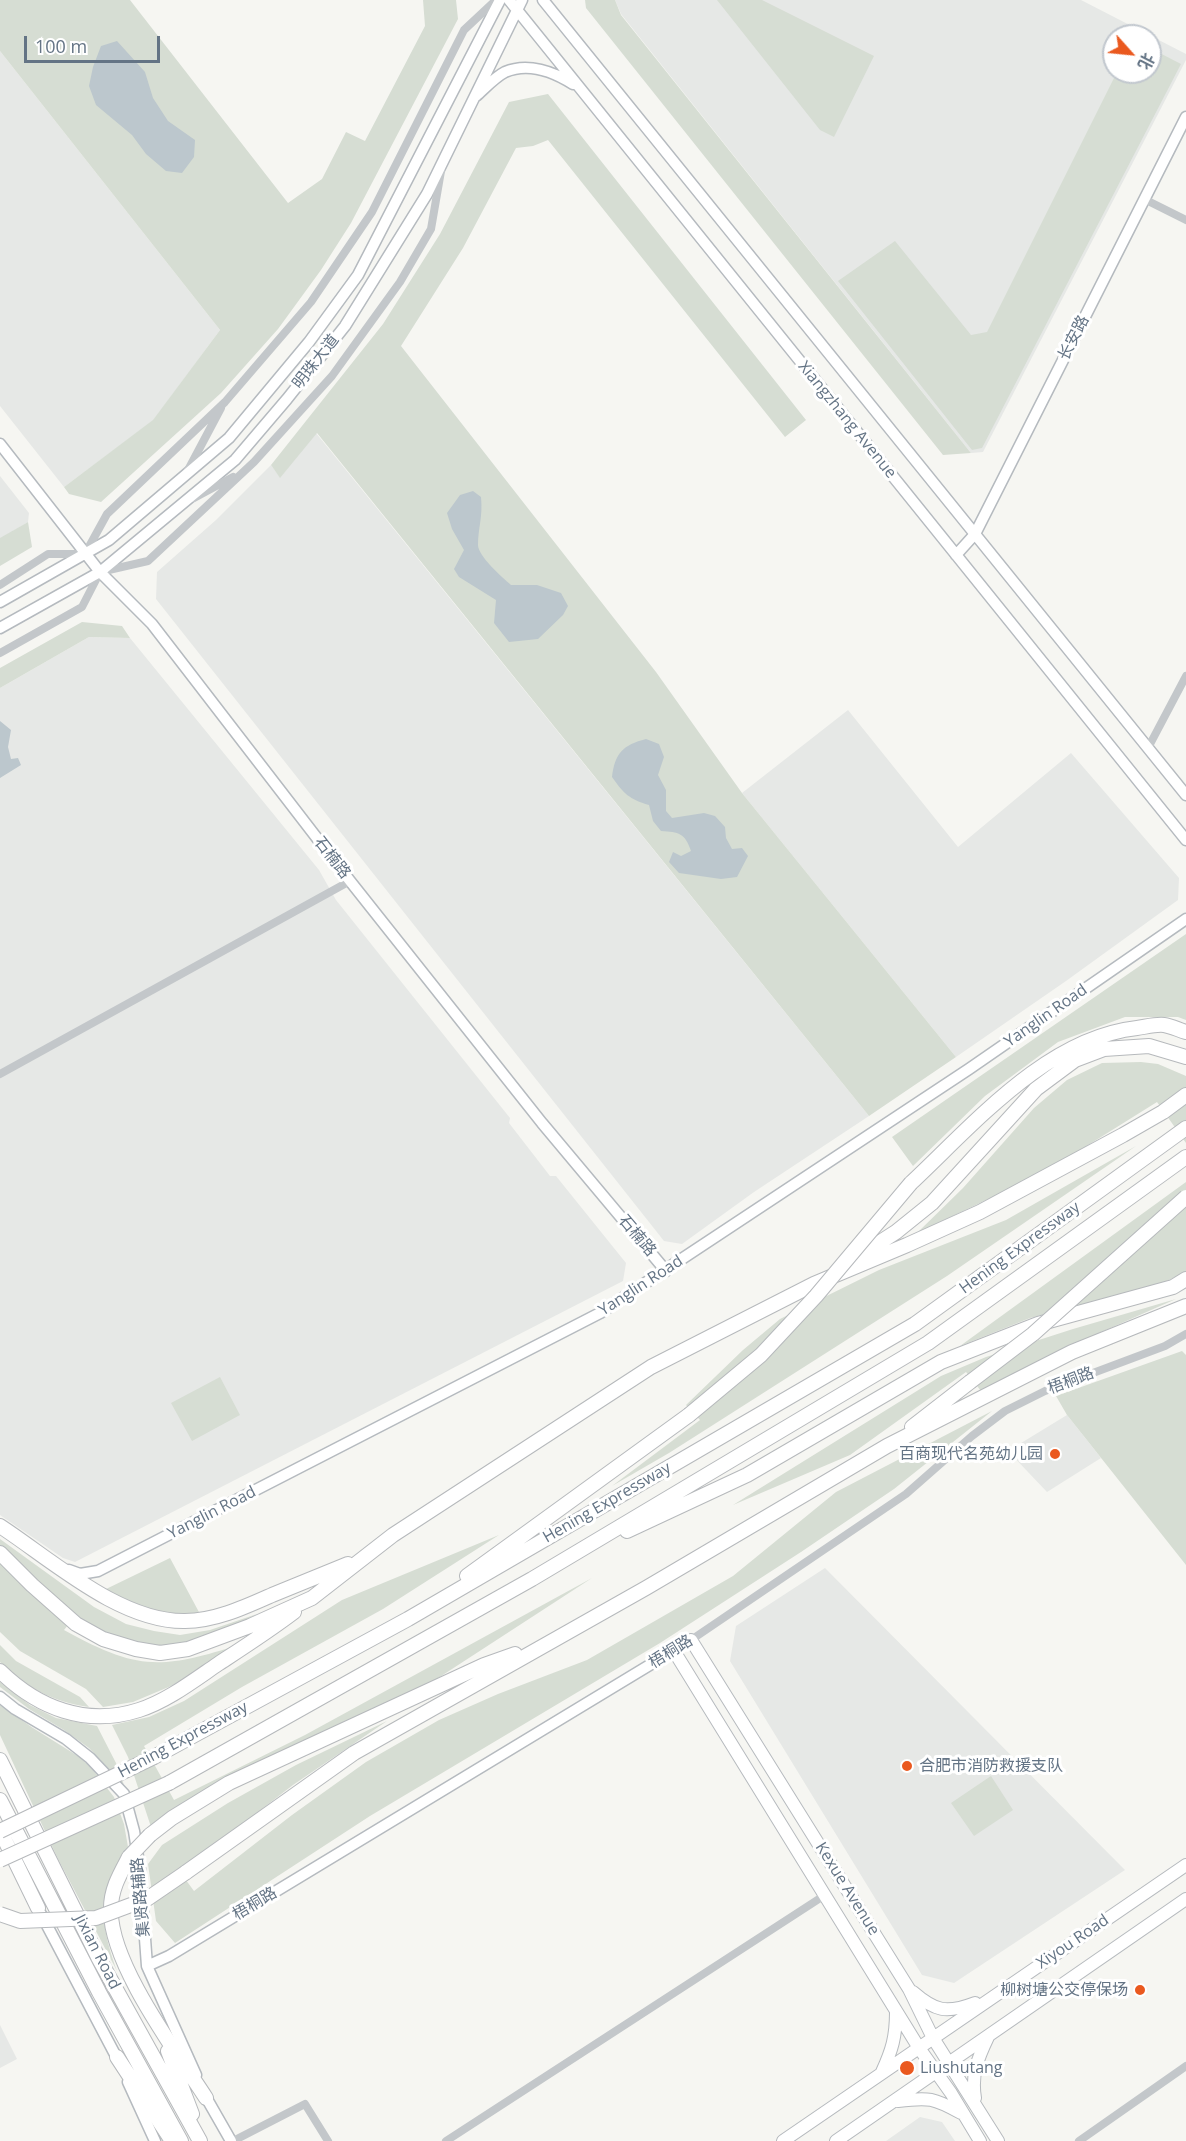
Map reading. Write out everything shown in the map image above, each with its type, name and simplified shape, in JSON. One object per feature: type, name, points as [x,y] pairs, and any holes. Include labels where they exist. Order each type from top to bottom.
[{"type":"highway","points":[[408,1619],[689,1415],[761,1355],[816,1296],[911,1183],[998,1101],[1034,1072],[1077,1045],[1117,1030],[1163,1024],[1186,1032]]},
{"type":"highway","points":[[814,1284],[896,1232],[932,1203],[1036,1089],[1075,1060],[1104,1049],[1149,1046],[1186,1057]]},
{"type":"highway","points":[[0,1671],[18,1688],[46,1706],[80,1715],[104,1716],[138,1711],[178,1691],[274,1627],[393,1535],[651,1367],[814,1284],[980,1212],[1163,1112],[1186,1095]]},
{"type":"highway","name":"Hening Expressway","points":[[0,1830],[154,1757],[408,1619],[915,1324],[1184,1129]]},
{"type":"highway","name":"Hening Expressway","points":[[0,1860],[169,1783],[555,1565],[928,1343],[1186,1157]]},
{"type":"highway","points":[[887,1446],[1034,1334],[1186,1197]]},
{"type":"highway","points":[[555,1565],[747,1475],[941,1362],[1038,1324],[1173,1287],[1186,1279]]},
{"type":"highway","points":[[0,1914],[20,1921],[96,1918],[147,1899],[354,1753],[646,1588],[887,1446],[1072,1352],[1186,1306]]},
{"type":"highway","points":[[0,1526],[108,1599],[137,1612],[185,1621],[230,1613],[367,1556]]},
{"type":"highway","points":[[0,1553],[76,1624],[103,1639],[136,1649],[160,1653],[188,1649],[250,1626],[312,1598]]},
{"type":"highway","points":[[201,2141],[174,2064],[150,2011],[123,1961],[113,1933],[111,1908],[116,1880],[129,1857],[150,1835],[172,1818],[229,1784],[484,1665],[548,1642]]},
{"type":"highway","name":"Jixian Road","points":[[0,1760],[98,1957],[201,2141]]},
{"type":"highway","name":"Jixian Road","points":[[0,1800],[99,1992],[181,2141]]},
{"type":"highway","points":[[0,1830],[38,1908]]},
{"type":"highway","points":[[0,1847],[38,1908]]},
{"type":"highway","points":[[150,2011],[206,2098]]},
{"type":"highway","points":[[117,2057],[172,2141]]},
{"type":"main road","name":"Kexue Avenue","points":[[691,1640],[909,1989],[933,2038],[998,2141]]},
{"type":"main road","name":"Kexue Avenue","points":[[674,1651],[919,2048],[980,2141]]},
{"type":"main road","name":"Xiyou Road","points":[[783,2141],[1186,1865]]},
{"type":"main road","name":"Xiyou Road","points":[[836,2141],[1186,1899]]},
{"type":"main road","points":[[909,1989],[929,2006],[938,2009],[958,2009],[993,1997]]},
{"type":"main road","points":[[881,2073],[893,2047],[896,2010]]},
{"type":"main road","points":[[976,2105],[972,2083],[976,2061],[988,2036]]},
{"type":"main road","points":[[894,2101],[923,2097],[946,2104],[964,2115]]},
{"type":"street","points":[[0,585],[48,554],[85,554],[107,514],[225,402],[311,302],[372,212],[464,30],[498,0]]},
{"type":"street","name":"明珠大道","points":[[0,602],[110,540],[229,438],[316,334],[358,275],[498,0]]},
{"type":"street","name":"Xiangzhang Avenue","points":[[543,0],[1186,795]]},
{"type":"street","name":"明珠大道","points":[[2,629],[100,572],[235,460],[287,399],[345,327],[427,194],[516,3]]},
{"type":"street","name":"Xiangzhang Avenue","points":[[516,3],[578,86],[1186,840]]},
{"type":"street","points":[[473,99],[505,72],[531,67],[558,75],[578,86]]},
{"type":"street","name":"长安路","points":[[956,555],[975,534],[1186,117]]},
{"type":"street","points":[[0,653],[82,607],[100,572],[148,561],[245,471],[332,376],[400,282],[431,229],[443,160]]},
{"type":"street","points":[[1144,199],[1186,220]]},
{"type":"street","points":[[184,476],[225,402]]},
{"type":"street","name":"石楠路","points":[[0,444],[100,572],[152,624],[350,881],[535,1114],[666,1271]]},
{"type":"street","points":[[177,508],[245,471]]},
{"type":"street","points":[[1148,748],[1186,676]]},
{"type":"street","points":[[0,1074],[350,881]]},
{"type":"street","name":"Yanglin Road","points":[[57,1566],[80,1574],[98,1571],[600,1313],[969,1069],[1186,919]]},
{"type":"street","name":"梧桐路","points":[[147,1965],[180,1950],[674,1651],[906,1494],[972,1436],[1005,1411],[1045,1391],[1165,1346],[1186,1334]]},
{"type":"street","name":"集贤路辅路","points":[[0,1697],[90,1758],[124,1794],[137,1850],[147,1965],[206,2098],[232,2141]]},
{"type":"street","points":[[446,2141],[825,1895]]},
{"type":"street","points":[[38,1908],[117,2057],[155,2141]]},
{"type":"street","points":[[1079,2141],[1186,2066]]},
{"type":"street","points":[[232,2141],[305,2104],[328,2141]]},
{"type":"shaded area","points":[[0,0],[130,0],[288,203],[322,179],[346,132],[365,141],[425,26],[423,0],[456,0],[458,19],[351,223],[321,270],[278,329],[221,393],[101,502],[69,494],[64,487],[153,420],[220,330],[0,51]]},
{"type":"shaded area","points":[[585,0],[615,0],[621,15],[971,453],[943,455],[586,8]]},
{"type":"shaded area","points":[[615,0],[1081,0],[1128,24],[1102,24],[1102,84],[1162,84],[1162,42],[1186,54],[1186,60],[983,452],[971,453],[621,14]]},
{"type":"shaded area","points":[[717,0],[762,0],[874,56],[834,137],[820,130]]},
{"type":"shaded area","points":[[117,41],[145,72],[153,98],[168,121],[195,140],[194,157],[182,173],[166,171],[146,154],[132,135],[96,105],[89,86],[93,67],[101,46]]},
{"type":"shaded area","points":[[0,51],[220,330],[153,421],[64,487],[0,406]]},
{"type":"shaded area","points":[[1162,54],[1181,64],[982,448],[972,450],[838,281],[895,241],[971,335],[987,332],[1111,84],[1162,84]]},
{"type":"shaded area","points":[[548,94],[806,420],[785,437],[548,140],[533,146],[516,148],[463,248],[401,346],[656,672],[742,793],[956,1057],[869,1116],[317,433],[280,478],[271,465],[383,324],[440,234],[509,102]]},
{"type":"shaded area","points":[[316,433],[869,1116],[754,1192],[682,1244],[664,1241],[156,599],[157,572],[216,520],[271,465],[280,477]]},
{"type":"shaded area","points":[[0,476],[29,513],[28,522],[0,539]]},
{"type":"shaded area","points":[[473,491],[481,497],[478,545],[486,560],[511,585],[537,585],[561,593],[568,606],[563,615],[538,639],[509,642],[494,623],[496,600],[459,577],[454,569],[464,550],[452,529],[447,513],[460,495]]},
{"type":"shaded area","points":[[28,522],[32,547],[0,566],[0,538]]},
{"type":"shaded area","points":[[82,622],[122,626],[130,638],[89,637],[0,688],[0,668]]},
{"type":"shaded area","points":[[89,637],[130,638],[319,870],[336,900],[510,1118],[509,1123],[550,1176],[556,1176],[626,1263],[623,1281],[75,1562],[63,1558],[0,1515],[0,688]]},
{"type":"shaded area","points":[[848,710],[958,847],[1071,753],[1179,878],[1178,900],[956,1057],[742,793]]},
{"type":"shaded area","points":[[0,721],[11,730],[8,747],[11,759],[18,758],[21,765],[0,778]]},
{"type":"shaded area","points":[[646,739],[659,744],[664,757],[658,775],[666,790],[666,811],[672,818],[704,813],[715,816],[725,827],[726,838],[732,849],[742,848],[748,856],[737,877],[721,879],[679,873],[669,862],[673,852],[681,856],[691,851],[684,837],[677,833],[661,831],[653,821],[649,805],[628,795],[612,777],[615,762],[622,751],[631,744]]},
{"type":"shaded area","points":[[1186,934],[1186,1020],[1178,1017],[1125,1017],[1058,1042],[985,1096],[913,1166],[892,1137]]},
{"type":"shaded area","points":[[1102,1063],[1158,1064],[1186,1076],[1186,1143],[1157,1102],[1045,1172],[917,1233],[963,1188],[1034,1108],[1067,1080]]},
{"type":"shaded area","points":[[1136,1146],[947,1276],[669,1453],[612,1486],[700,1420],[686,1405],[743,1350],[780,1319],[879,1270],[1006,1220]]},
{"type":"shaded area","points":[[1186,1182],[1186,1272],[1160,1284],[1030,1318],[960,1346]]},
{"type":"shaded area","points":[[1176,1299],[1081,1341],[981,1391],[966,1372],[850,1455],[733,1505],[941,1376],[986,1357]]},
{"type":"shaded area","points":[[1182,1351],[1186,1355],[1186,1565],[1067,1415],[1056,1396]]},
{"type":"shaded area","points":[[220,1377],[240,1415],[192,1441],[171,1403]]},
{"type":"shaded area","points":[[992,1411],[894,1489],[801,1552],[660,1643],[370,1816],[175,1943],[156,1921],[148,1864],[162,1845],[228,1803],[296,1765],[387,1721],[293,1785],[180,1872],[194,1891],[292,1815],[366,1762],[439,1720],[498,1694],[587,1660],[733,1576],[836,1492]]},
{"type":"shaded area","name":"百商现代名苑幼儿园","points":[[1067,1415],[1101,1458],[1047,1492],[1008,1451]]},
{"type":"shaded area","points":[[499,1535],[383,1609],[242,1687],[144,1746],[174,1800],[305,1735],[592,1578],[432,1682],[151,1827],[128,1757],[112,1725],[149,1717],[184,1701],[342,1600]]},
{"type":"shaded area","points":[[0,1539],[94,1607],[126,1624],[180,1635],[210,1630],[257,1614],[207,1639],[177,1647],[149,1647],[99,1632],[75,1616],[64,1630],[111,1653],[130,1659],[168,1662],[188,1659],[238,1645],[171,1686],[133,1702],[103,1707],[86,1689],[20,1651],[0,1632]]},
{"type":"shaded area","points":[[170,1558],[200,1614],[162,1612],[104,1590]]},
{"type":"shaded area","name":"合肥市消防救援支队","points":[[825,1568],[1125,1870],[954,1983],[922,1975],[730,1661],[736,1626]]},
{"type":"shaded area","points":[[0,1645],[16,1661],[80,1697],[89,1707],[52,1697],[29,1686],[0,1662]]},
{"type":"shaded area","points":[[0,1682],[30,1705],[56,1718],[97,1726],[116,1763],[124,1785],[89,1748],[29,1709],[0,1687]]},
{"type":"shaded area","points":[[0,1705],[81,1758],[114,1797],[124,1824],[128,1847],[111,1876],[104,1900],[109,1948],[117,1971],[58,1859],[0,1735]]},
{"type":"shaded area","points":[[991,1776],[1013,1810],[974,1836],[951,1803]]},
{"type":"shaded area","points":[[0,2025],[17,2059],[0,2068]]},
{"type":"shaded area","points":[[920,2117],[942,2122],[955,2141],[886,2141]]},
{"type":"place","name":"百商现代名苑幼儿园","points":[[1055,1454]]},
{"type":"place","name":"合肥市消防救援支队","points":[[907,1766]]},
{"type":"place","name":"柳树塘公交停保场","points":[[1140,1990]]},
{"type":"place","name":"Liushutang","points":[[907,2068]]}]
